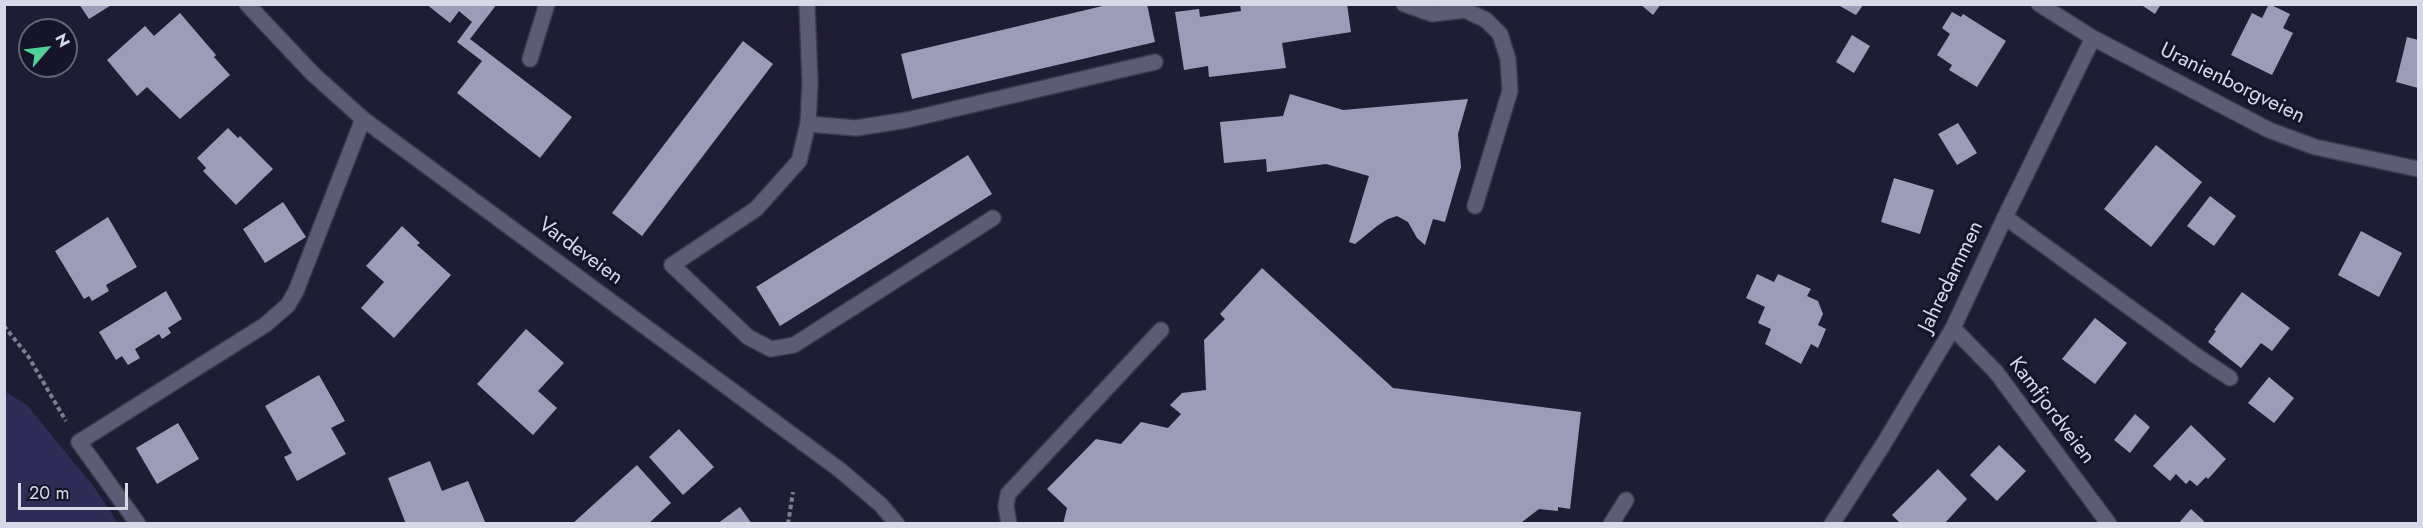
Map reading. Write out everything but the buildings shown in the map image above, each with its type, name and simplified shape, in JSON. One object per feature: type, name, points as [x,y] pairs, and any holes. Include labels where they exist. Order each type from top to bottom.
[{"type":"street","name":"Vardeveien","points":[[247,4],[312,73],[363,119],[840,470],[881,505],[897,524]]},
{"type":"street","points":[[530,59],[547,4]]},
{"type":"street","points":[[807,4],[810,83],[808,124],[799,161],[756,209],[672,265],[748,337],[771,349],[794,345],[993,218]]},
{"type":"street","points":[[1404,4],[1432,14],[1465,10],[1486,20],[1500,34],[1508,59],[1510,91],[1475,206]]},
{"type":"street","name":"Uranienborgveien","points":[[2039,4],[2093,38],[2269,130],[2315,147],[2418,169]]},
{"type":"street","name":"Jahredammen","points":[[1832,524],[1883,445],[1953,328],[2093,38]]},
{"type":"street","points":[[808,124],[856,128],[907,120],[1155,62]]},
{"type":"street","points":[[138,524],[79,442],[265,325],[288,304],[296,291],[363,119]]},
{"type":"street","points":[[2005,217],[2230,378]]},
{"type":"street","name":"Kamfjordveien","points":[[1953,328],[1996,372],[2109,524]]},
{"type":"street","points":[[1009,524],[1006,506],[1008,494],[1161,330]]},
{"type":"street","points":[[1611,524],[1626,500]]},
{"type":"path","points":[[4,326],[28,356],[79,442]]},
{"type":"path","points":[[788,524],[793,492]]},
{"type":"shaded area","points":[[4,391],[27,405],[94,487],[118,523],[5,523]]}]
